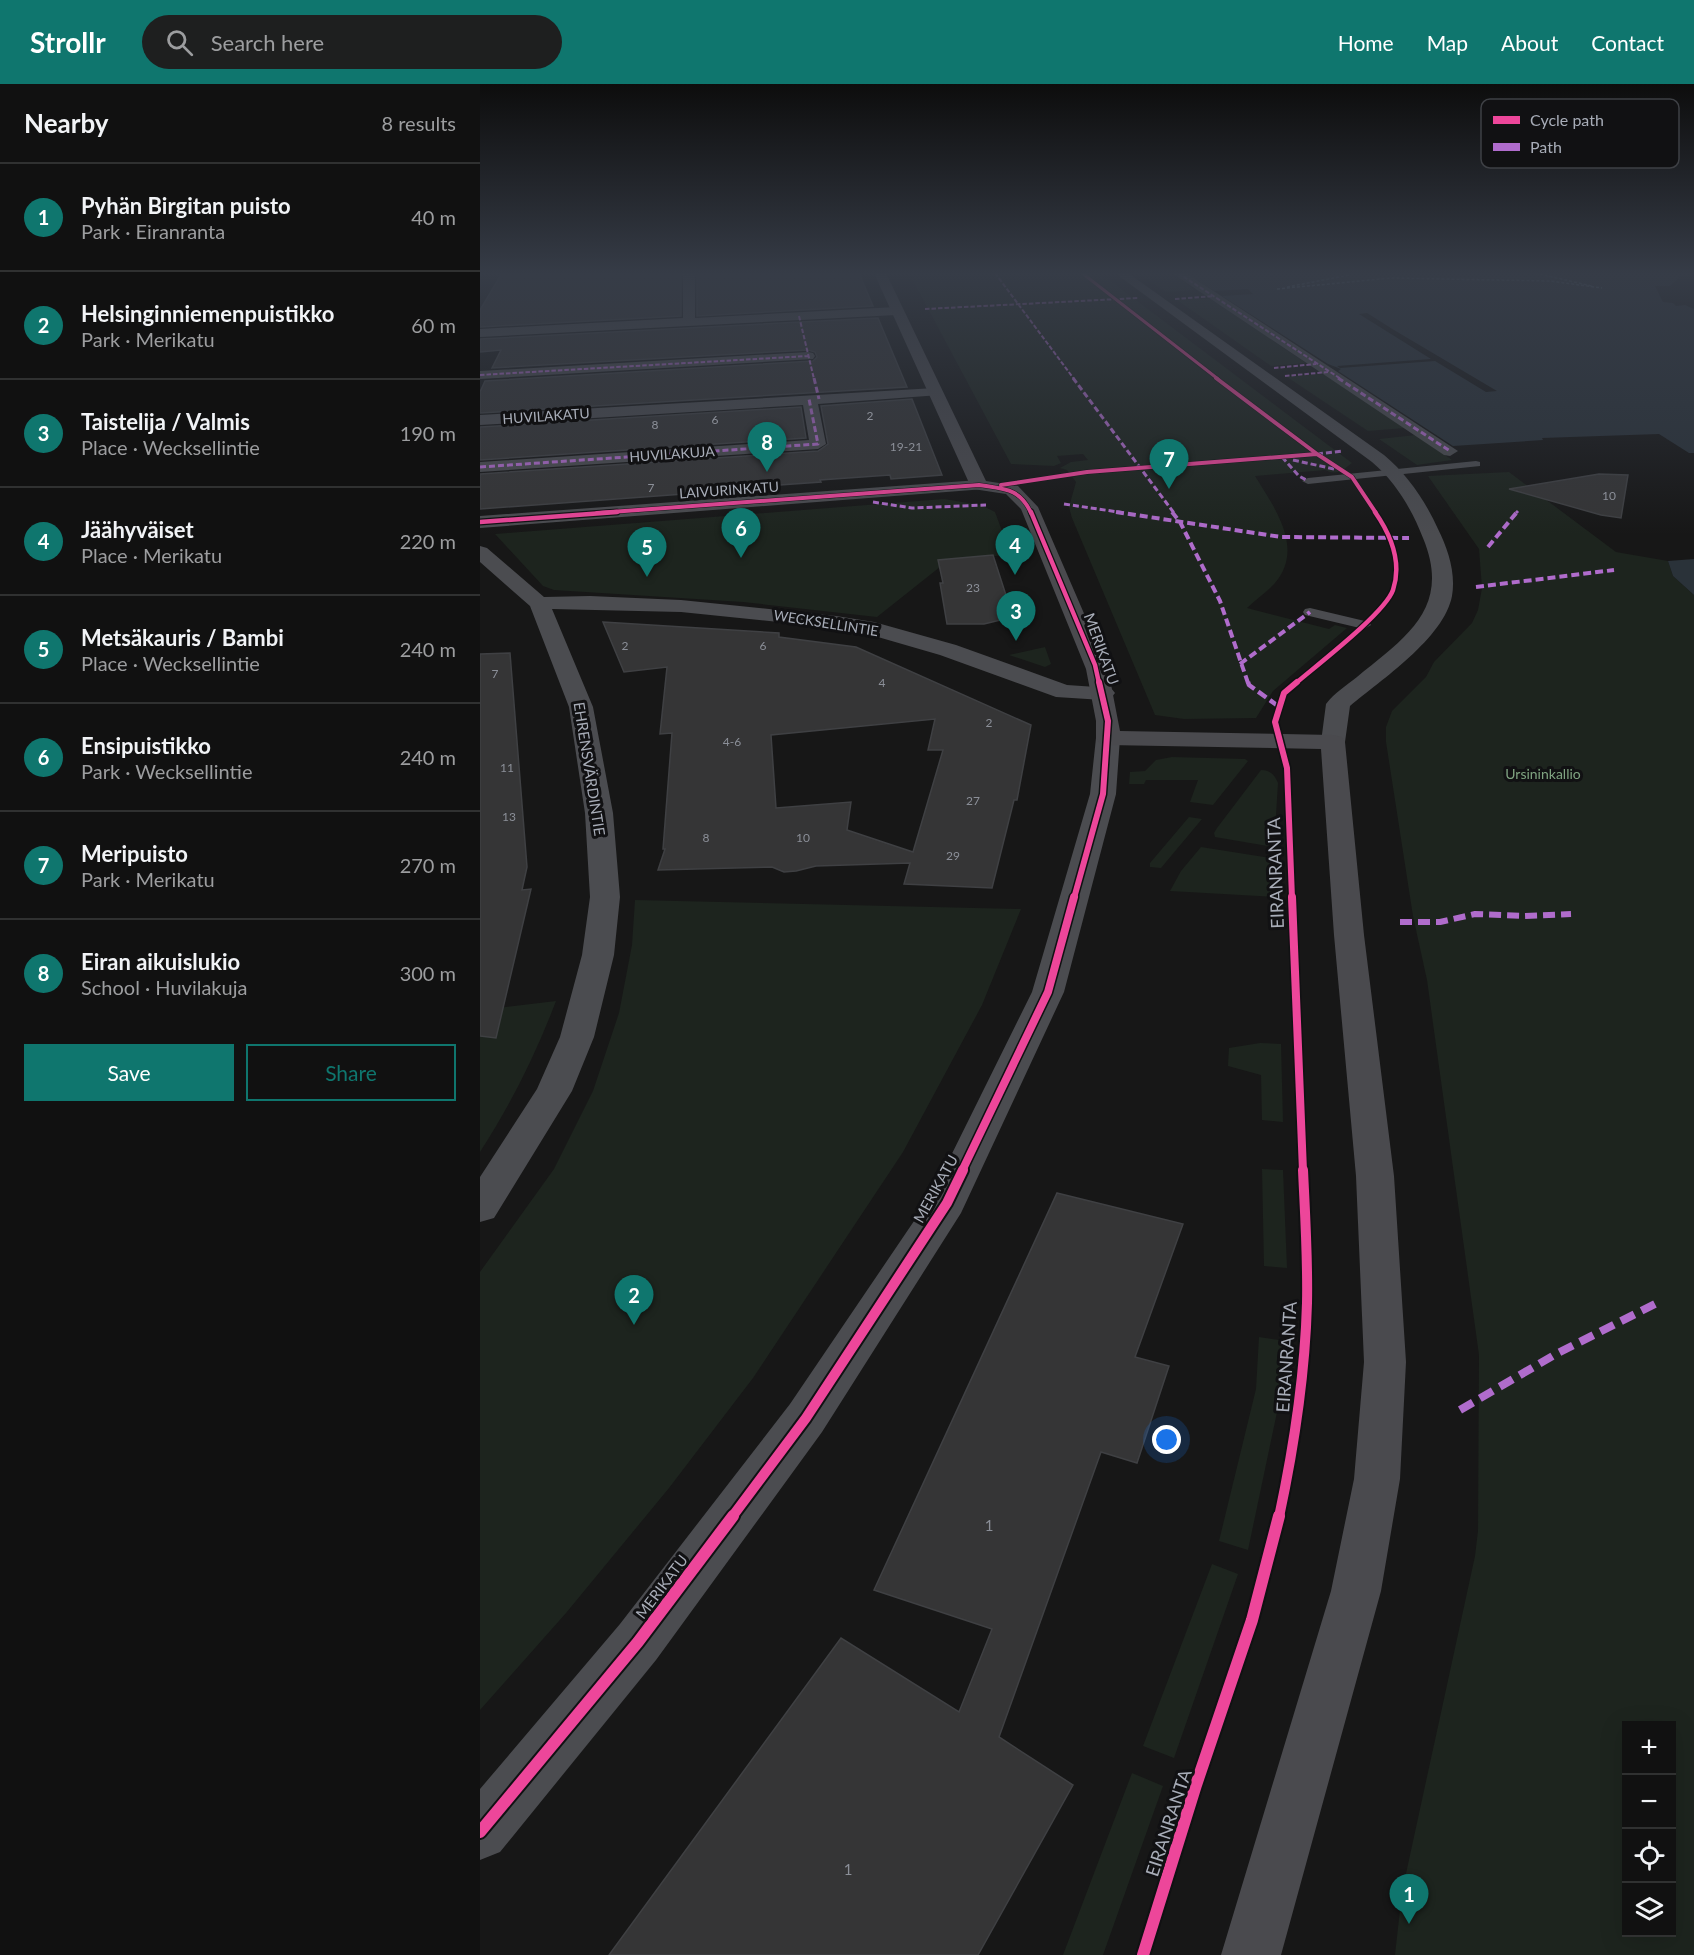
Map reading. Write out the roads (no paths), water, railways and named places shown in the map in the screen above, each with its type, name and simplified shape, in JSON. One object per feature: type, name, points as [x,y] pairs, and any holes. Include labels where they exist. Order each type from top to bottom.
[{"type":"street","points":[[480,375],[734,360]]},
{"type":"street","points":[[809,360],[814,399]]},
{"type":"street","points":[[920,360],[979,485]]},
{"type":"street","points":[[1242,360],[1334,426],[1394,473],[1425,519],[1435,544],[1444,588],[1435,613],[1416,635],[1338,704],[1333,742],[1349,935],[1375,1176],[1385,1362],[1377,1479],[1356,1591],[1251,1955]]},
{"type":"street","points":[[1315,360],[1450,451]]},
{"type":"street","points":[[1279,372],[1327,368]]},
{"type":"street","name":"HUVILAKATU","points":[[480,420],[935,392]]},
{"type":"street","name":"HUVILAKUJA","points":[[480,467],[818,444],[814,399]]},
{"type":"street","name":"LAIVURINKATU","points":[[480,522],[979,485]]},
{"type":"street","name":"MERIKATU","points":[[480,1832],[638,1642],[806,1418],[947,1203],[1048,992],[1103,794],[1108,721],[1095,665],[1054,563],[1027,504],[1012,490],[979,485]]},
{"type":"street","name":"EHRENSVÄRDINTIE","points":[[480,552],[539,603],[581,707],[599,813],[605,897],[598,955],[577,1037],[554,1091],[480,1208]]},
{"type":"street","name":"WECKSELLINTIE","points":[[539,603],[590,602],[681,606],[836,622],[874,629],[948,650],[1064,692],[1103,693]]},
{"type":"street","points":[[1108,738],[1333,742]]},
{"type":"lane","points":[[1308,481],[1476,464]]},
{"type":"lane","points":[[1310,612],[1364,626]]},
{"type":"place","name":"Eiran aikuislukio","points":[[767,472]]},
{"type":"place","name":"Meripuisto","points":[[1169,489]]},
{"type":"place","name":"Ensipuistikko","points":[[741,558]]},
{"type":"place","name":"Jäähyväiset","points":[[1015,575]]},
{"type":"place","name":"Metsäkauris / Bambi","points":[[647,577]]},
{"type":"place","name":"Taistelija / Valmis","points":[[1016,641]]},
{"type":"place","name":"Helsinginniemenpuistikko","points":[[634,1325]]},
{"type":"place","name":"Pyhän Birgitan puisto","points":[[1409,1924]]},
{"type":"park label","name":"Ursininkallio","points":[[1543,774]]}]
